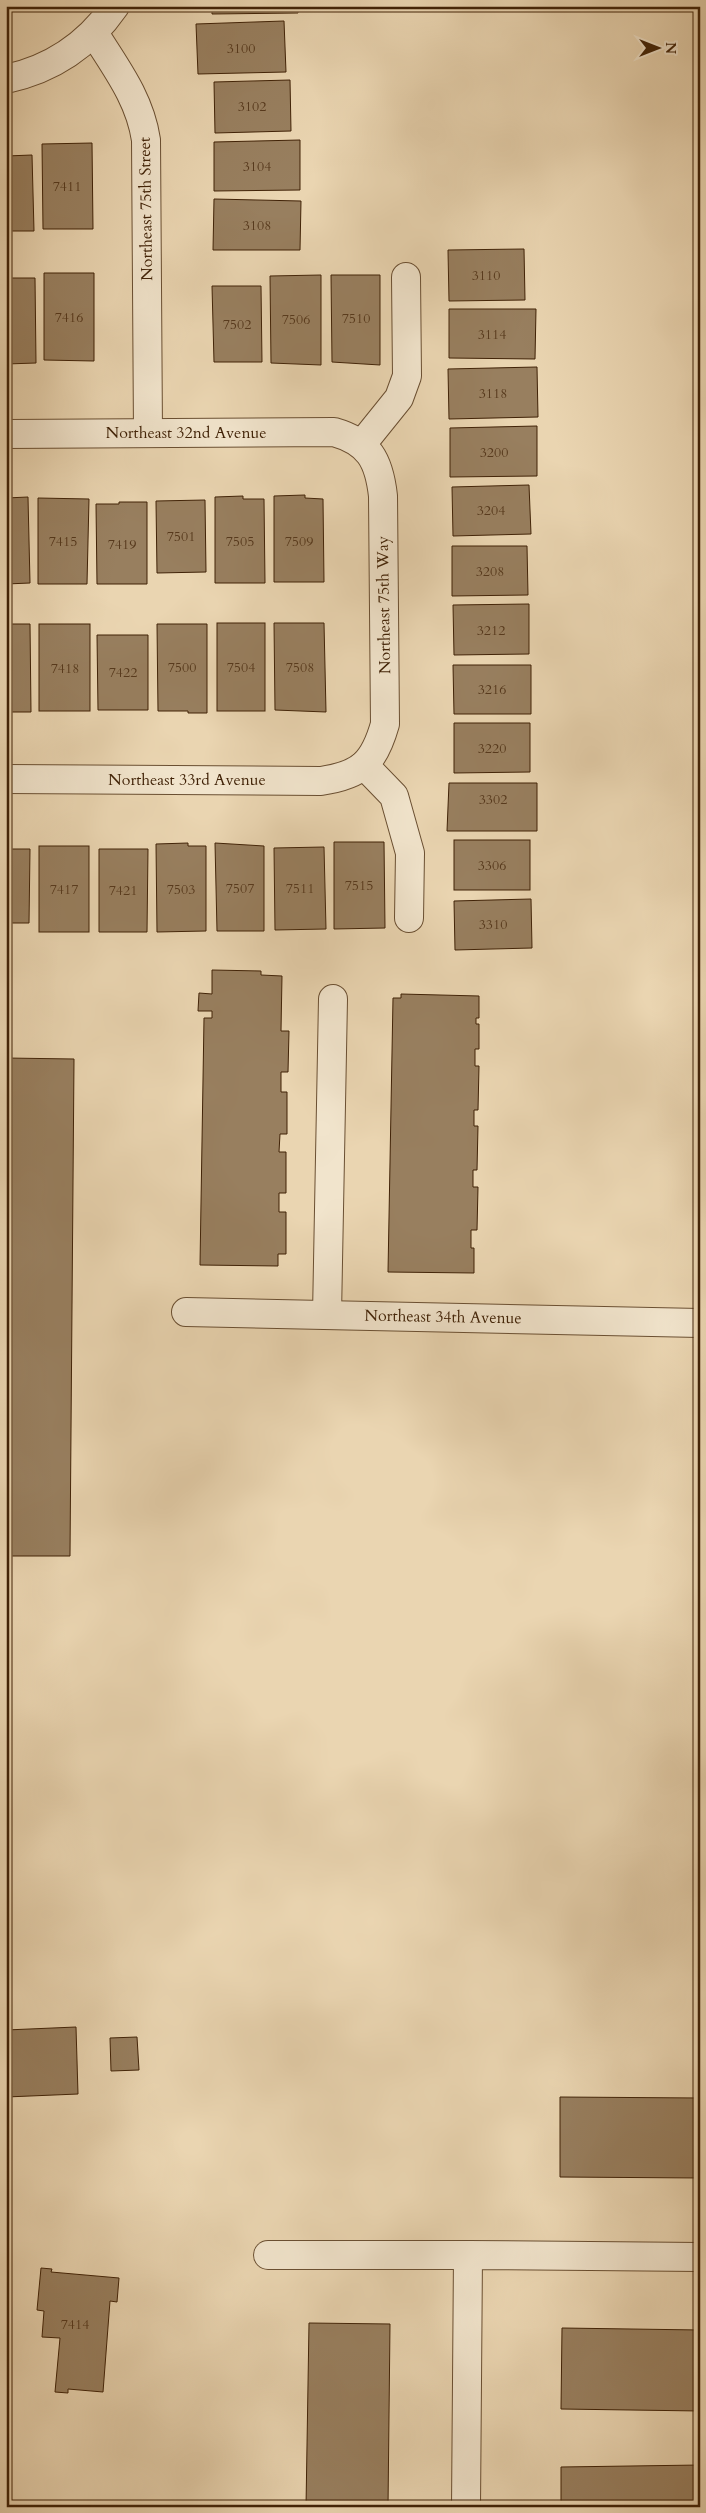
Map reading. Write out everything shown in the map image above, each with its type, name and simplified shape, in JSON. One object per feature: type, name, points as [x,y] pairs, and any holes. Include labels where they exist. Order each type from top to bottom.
[{"type":"street","points":[[6,79],[56,62],[94,33],[115,6]]},
{"type":"street","name":"Northeast 75th Street","points":[[94,33],[130,89],[141,114],[146,140],[148,433]]},
{"type":"street","points":[[362,444],[399,398],[407,376],[406,277]]},
{"type":"street","name":"Northeast 32nd Avenue","points":[[6,434],[334,432],[362,444]]},
{"type":"street","name":"Northeast 75th Way","points":[[362,444],[373,458],[380,475],[383,496],[385,724],[373,757],[364,765]]},
{"type":"street","points":[[364,765],[394,796],[410,853],[409,918]]},
{"type":"street","name":"Northeast 33rd Avenue","points":[[6,779],[321,781],[353,774],[364,765]]},
{"type":"street","points":[[327,1315],[333,999]]},
{"type":"street","name":"Northeast 34th Avenue","points":[[186,1312],[700,1323]]},
{"type":"street","points":[[268,2255],[700,2258]]},
{"type":"street","points":[[466,2507],[468,2256]]},
{"type":"building","points":[[212,6],[298,6],[298,13],[212,14]]},
{"type":"building","points":[[284,21],[286,72],[198,74],[196,24]]},
{"type":"building","points":[[290,80],[291,131],[215,133],[214,82]]},
{"type":"building","points":[[300,140],[300,190],[214,191],[214,142]]},
{"type":"building","points":[[92,143],[93,229],[43,229],[42,144]]},
{"type":"building","points":[[32,155],[34,231],[6,231],[6,156]]},
{"type":"building","points":[[214,199],[301,201],[300,250],[213,250]]},
{"type":"building","points":[[524,249],[525,300],[449,301],[448,250]]},
{"type":"building","points":[[44,273],[94,273],[94,361],[44,360]]},
{"type":"building","points":[[321,275],[321,365],[271,363],[270,276]]},
{"type":"building","points":[[331,275],[380,275],[380,365],[332,362]]},
{"type":"building","points":[[6,278],[35,278],[36,363],[6,364]]},
{"type":"building","points":[[212,286],[261,286],[262,362],[214,362]]},
{"type":"building","points":[[449,309],[536,309],[535,359],[449,358]]},
{"type":"building","points":[[537,367],[538,417],[449,419],[448,369]]},
{"type":"building","points":[[537,426],[537,476],[450,477],[450,428]]},
{"type":"building","points":[[529,485],[531,534],[453,536],[452,487]]},
{"type":"building","points":[[305,495],[305,498],[323,499],[324,582],[274,582],[274,496]]},
{"type":"building","points":[[243,496],[243,499],[264,499],[265,583],[215,583],[215,497]]},
{"type":"building","points":[[28,497],[30,583],[6,584],[6,498]]},
{"type":"building","points":[[38,498],[89,499],[87,584],[38,584]]},
{"type":"building","points":[[205,500],[206,572],[157,573],[156,501]]},
{"type":"building","points":[[119,502],[147,502],[147,584],[97,584],[96,504],[119,504]]},
{"type":"building","points":[[452,546],[527,546],[528,595],[452,596]]},
{"type":"building","points":[[529,604],[529,654],[454,655],[453,605]]},
{"type":"building","points":[[217,623],[265,623],[265,711],[217,711]]},
{"type":"building","points":[[274,623],[324,623],[326,712],[275,710]]},
{"type":"building","points":[[6,624],[30,624],[31,712],[6,712]]},
{"type":"building","points":[[39,624],[90,624],[90,711],[39,711]]},
{"type":"building","points":[[157,624],[207,624],[207,713],[158,711]]},
{"type":"building","points":[[97,635],[148,635],[148,710],[98,710]]},
{"type":"building","points":[[453,665],[531,665],[531,714],[454,714]]},
{"type":"building","points":[[454,723],[530,723],[530,772],[454,773]]},
{"type":"building","points":[[449,783],[537,783],[537,831],[447,831]]},
{"type":"building","points":[[454,840],[530,840],[530,890],[454,890]]},
{"type":"building","points":[[334,842],[384,842],[385,928],[334,929]]},
{"type":"building","points":[[188,843],[188,846],[206,846],[206,931],[157,932],[156,844]]},
{"type":"building","points":[[215,843],[264,846],[264,931],[217,931]]},
{"type":"building","points":[[39,846],[89,846],[89,932],[39,932]]},
{"type":"building","points":[[324,847],[326,929],[275,930],[274,848]]},
{"type":"building","points":[[6,849],[30,849],[29,923],[6,923]]},
{"type":"building","points":[[99,849],[148,849],[147,932],[99,932]]},
{"type":"building","points":[[531,899],[532,948],[455,950],[454,901]]},
{"type":"building","points":[[212,970],[261,971],[261,975],[282,976],[281,1031],[289,1031],[288,1072],[281,1072],[281,1092],[287,1092],[287,1134],[280,1134],[279,1152],[286,1152],[286,1193],[279,1193],[279,1212],[286,1212],[286,1254],[278,1254],[278,1266],[200,1265],[204,1018],[212,1018],[212,1011],[198,1011],[199,993],[212,994]]},
{"type":"building","points":[[401,994],[479,996],[479,1018],[476,1018],[476,1024],[479,1024],[479,1049],[475,1049],[475,1066],[479,1066],[478,1110],[474,1110],[474,1126],[478,1126],[477,1170],[473,1170],[473,1187],[478,1187],[477,1230],[471,1230],[471,1248],[474,1248],[474,1273],[388,1272],[393,998],[401,998]]},
{"type":"building","points":[[6,1058],[74,1059],[70,1556],[6,1556]]},
{"type":"building","points":[[76,2027],[78,2094],[6,2097],[6,2030]]},
{"type":"building","points":[[137,2037],[139,2070],[111,2071],[110,2038]]},
{"type":"building","points":[[560,2097],[700,2098],[700,2178],[560,2177]]},
{"type":"building","points":[[41,2268],[52,2269],[51,2272],[119,2278],[117,2302],[110,2301],[103,2392],[68,2389],[68,2393],[55,2392],[60,2338],[42,2337],[44,2311],[37,2310]]},
{"type":"building","points":[[309,2323],[390,2324],[388,2507],[306,2507]]},
{"type":"building","points":[[562,2328],[700,2330],[700,2411],[561,2409]]},
{"type":"building","points":[[700,2465],[700,2507],[561,2507],[561,2467]]}]
